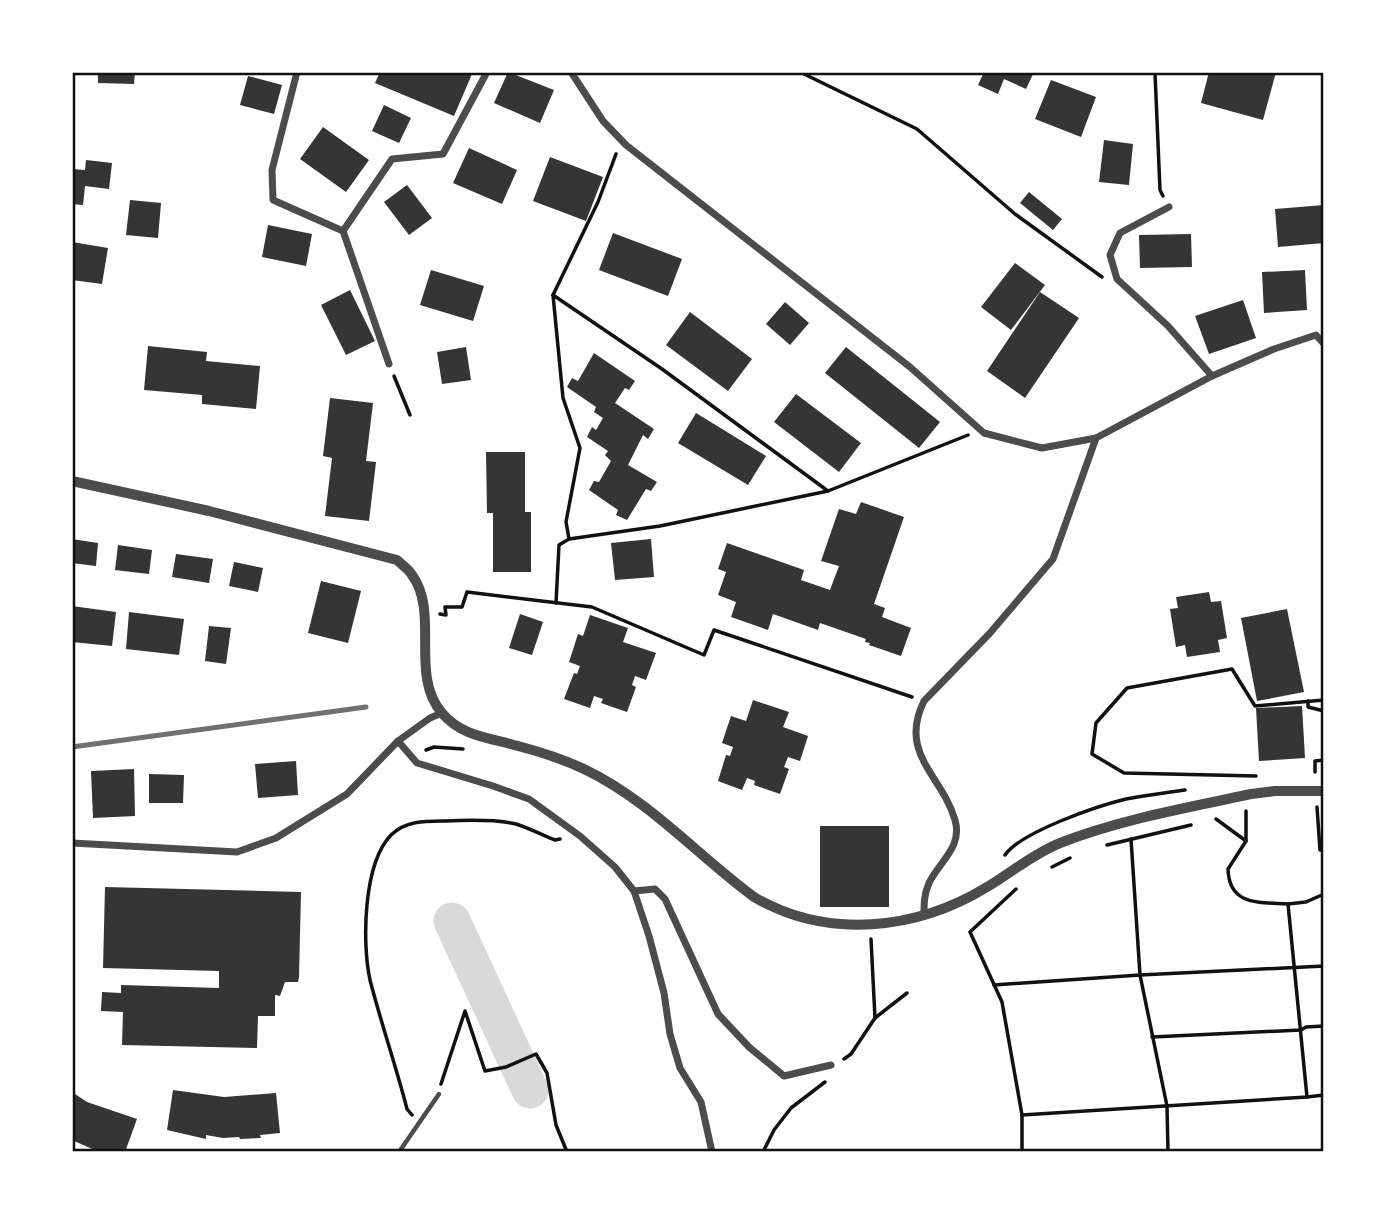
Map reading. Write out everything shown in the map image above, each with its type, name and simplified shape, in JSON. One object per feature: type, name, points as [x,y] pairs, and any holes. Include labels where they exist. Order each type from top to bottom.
[{"type":"street","points":[[297,72],[272,170],[273,200],[343,230],[389,364]]},
{"type":"street","points":[[343,230],[392,159],[443,154],[487,72]]},
{"type":"street","points":[[571,72],[603,121],[626,145],[910,367],[984,433],[1042,448],[1096,438],[1212,376],[1324,330]]},
{"type":"street","points":[[1169,207],[1120,233],[1110,255],[1117,279],[1168,326],[1212,376]]},
{"type":"street","points":[[1316,335],[1324,344]]},
{"type":"street","points":[[924,915],[924,897],[929,884],[948,858],[957,838],[956,821],[918,750],[918,715],[924,701],[990,633],[1053,559],[1096,438]]},
{"type":"street","points":[[72,481],[209,511],[390,557],[413,575],[424,602],[426,667],[431,696],[442,713],[457,727],[474,736],[546,754],[584,769],[613,785],[659,818],[734,882],[770,907],[818,921],[852,925],[887,924],[924,915],[947,908],[988,887],[1049,847],[1091,831],[1251,794],[1324,791]]},
{"type":"street","points":[[72,843],[237,852],[276,838],[347,794],[398,741],[430,718],[442,713]]},
{"type":"street","points":[[398,741],[417,763],[530,799],[580,836],[615,867],[634,891],[664,993],[670,1034],[680,1068],[701,1102],[712,1152]]},
{"type":"street","points":[[634,891],[655,889],[665,899],[718,1014],[749,1047],[784,1076],[831,1065]]},
{"type":"lane","points":[[399,1152],[439,1094]]},
{"type":"path","points":[[800,72],[917,129],[1015,214],[1107,280],[1117,279]]},
{"type":"path","points":[[1152,72],[1155,73],[1160,190],[1169,207]]},
{"type":"path","points":[[569,539],[566,522],[580,448],[563,398],[553,295],[598,202],[616,152],[626,145]]},
{"type":"path","points":[[553,295],[662,369],[828,491]]},
{"type":"path","points":[[389,364],[410,415]]},
{"type":"path","points":[[556,603],[559,545],[569,539],[660,526],[828,491],[979,428]]},
{"type":"path","points":[[446,615],[445,607],[462,607],[467,592],[592,607],[704,655],[714,630],[924,701]]},
{"type":"path","points":[[1256,776],[1124,773],[1092,754],[1096,723],[1127,688],[1232,668],[1255,706],[1324,700]]},
{"type":"path","points":[[1308,701],[1308,707],[1324,711]]},
{"type":"path","points":[[1314,772],[1315,761],[1324,760]]},
{"type":"path","points":[[1316,803],[1320,850],[1324,850]]},
{"type":"path","points":[[1205,821],[1218,818],[1246,841],[1228,869],[1231,888],[1238,895],[1249,900],[1288,904],[1306,902],[1324,894]]},
{"type":"path","points":[[419,1124],[407,1109],[370,978],[368,894],[376,861],[383,848],[391,835],[416,822],[463,820],[514,824],[555,840],[580,836]]},
{"type":"path","points":[[1096,848],[1193,824]]},
{"type":"path","points":[[1131,839],[1140,975],[1167,1105],[1168,1152]]},
{"type":"path","points":[[1049,868],[1073,856]]},
{"type":"path","points":[[1017,888],[970,932],[1002,1002],[1022,1115],[1023,1152]]},
{"type":"path","points":[[1288,904],[1307,1097]]},
{"type":"path","points":[[871,937],[875,1018]]},
{"type":"path","points":[[994,985],[1324,966]]},
{"type":"path","points":[[762,1152],[791,1108],[827,1079],[831,1065],[851,1054],[875,1018],[907,993]]},
{"type":"path","points":[[439,1094],[466,1011],[485,1071],[506,1067],[536,1054],[547,1073],[555,1125],[567,1152]]},
{"type":"path","points":[[1152,1037],[1301,1030],[1324,1026]]},
{"type":"path","points":[[1022,1115],[1324,1096]]},
{"type":"building","points":[[98,72],[135,72],[134,84],[98,83]]},
{"type":"building","points":[[380,72],[472,74],[454,116],[375,83]]},
{"type":"building","points":[[508,72],[554,90],[540,123],[494,103]]},
{"type":"building","points":[[984,72],[1034,72],[1026,89],[1004,79],[998,94],[978,85]]},
{"type":"building","points":[[1209,72],[1276,72],[1263,120],[1201,103]]},
{"type":"building","points":[[248,76],[282,85],[274,114],[240,105]]},
{"type":"building","points":[[1051,80],[1096,97],[1081,137],[1035,119]]},
{"type":"building","points":[[384,105],[411,118],[399,143],[372,131]]},
{"type":"building","points":[[323,127],[369,160],[346,192],[300,159]]},
{"type":"building","points":[[1104,140],[1133,144],[1129,185],[1099,182]]},
{"type":"building","points":[[469,148],[517,170],[502,204],[453,183]]},
{"type":"building","points":[[550,157],[603,177],[586,221],[533,201]]},
{"type":"building","points":[[86,160],[112,163],[109,189],[85,186],[83,205],[72,204],[72,169],[85,170]]},
{"type":"building","points":[[407,185],[432,218],[409,235],[384,202]]},
{"type":"building","points":[[1029,192],[1062,219],[1053,230],[1020,203]]},
{"type":"building","points":[[130,200],[161,203],[158,238],[126,235]]},
{"type":"building","points":[[1324,205],[1324,243],[1278,247],[1275,209]]},
{"type":"building","points":[[268,225],[312,234],[306,266],[262,257]]},
{"type":"building","points":[[613,233],[682,259],[668,296],[599,270]]},
{"type":"building","points":[[1191,234],[1192,267],[1140,268],[1139,235]]},
{"type":"building","points":[[72,242],[108,248],[102,284],[72,280]]},
{"type":"building","points":[[1015,263],[1045,285],[1011,330],[981,307]]},
{"type":"building","points":[[431,270],[484,286],[473,321],[420,305]]},
{"type":"building","points":[[1305,270],[1307,310],[1264,313],[1262,272]]},
{"type":"building","points":[[350,290],[375,341],[346,355],[321,305]]},
{"type":"building","points":[[1040,292],[1079,318],[1025,398],[987,371]]},
{"type":"building","points":[[1243,300],[1256,338],[1209,354],[1195,316]]},
{"type":"building","points":[[785,302],[809,323],[790,345],[766,324]]},
{"type":"building","points":[[690,312],[752,359],[728,391],[666,345]]},
{"type":"building","points":[[148,346],[207,352],[206,361],[260,366],[256,409],[202,404],[202,395],[144,390]]},
{"type":"building","points":[[466,347],[471,380],[442,384],[437,352]]},
{"type":"building","points":[[846,347],[940,422],[919,448],[825,373]]},
{"type":"building","points":[[594,353],[635,381],[629,390],[625,388],[615,403],[654,429],[648,439],[643,435],[628,465],[657,482],[651,491],[646,489],[627,520],[616,515],[618,510],[589,490],[594,481],[599,482],[611,461],[605,455],[608,451],[587,437],[592,427],[596,430],[603,418],[594,412],[596,407],[567,387],[572,378],[578,381]]},
{"type":"building","points":[[796,394],[861,443],[839,472],[774,422]]},
{"type":"building","points":[[330,398],[373,403],[366,461],[376,462],[369,521],[325,516],[332,458],[323,456]]},
{"type":"building","points":[[696,413],[766,456],[748,485],[678,443]]},
{"type":"building","points":[[486,452],[525,452],[525,512],[531,512],[531,572],[493,572],[493,513],[487,513]]},
{"type":"building","points":[[861,502],[904,517],[874,604],[885,608],[882,617],[911,628],[901,656],[869,645],[870,643],[865,642],[866,639],[820,623],[818,630],[773,614],[768,630],[731,617],[736,602],[718,595],[726,572],[718,569],[727,543],[804,570],[801,580],[830,590],[839,566],[821,561],[839,509],[856,514]]},
{"type":"building","points":[[72,539],[98,543],[96,566],[72,563]]},
{"type":"building","points":[[651,539],[654,577],[615,580],[611,543]]},
{"type":"building","points":[[118,545],[152,550],[149,574],[115,570]]},
{"type":"building","points":[[176,554],[213,559],[209,583],[172,577]]},
{"type":"building","points":[[234,562],[263,568],[258,592],[229,586]]},
{"type":"building","points":[[321,581],[361,591],[348,643],[308,633]]},
{"type":"building","points":[[1209,592],[1211,602],[1221,601],[1227,638],[1218,640],[1220,652],[1187,657],[1185,645],[1176,647],[1170,609],[1178,608],[1176,597]]},
{"type":"building","points":[[72,606],[116,612],[112,646],[72,642]]},
{"type":"building","points":[[1287,609],[1304,692],[1257,701],[1241,618]]},
{"type":"building","points":[[129,612],[184,619],[179,655],[126,649]]},
{"type":"building","points":[[520,614],[543,622],[532,655],[509,648]]},
{"type":"building","points":[[590,615],[628,628],[623,642],[656,653],[646,680],[635,676],[632,685],[636,687],[627,712],[601,703],[603,699],[594,696],[590,708],[564,699],[574,673],[577,674],[580,666],[569,662],[578,634],[583,636]]},
{"type":"building","points":[[209,626],[231,628],[226,664],[205,661]]},
{"type":"building","points":[[753,700],[789,712],[783,727],[808,736],[800,761],[788,757],[784,767],[789,769],[780,794],[754,785],[755,781],[747,778],[742,790],[718,781],[726,755],[730,756],[733,747],[722,743],[731,716],[746,721]]},
{"type":"building","points":[[1302,706],[1305,758],[1259,761],[1256,708]]},
{"type":"building","points":[[296,761],[298,795],[258,798],[255,764]]},
{"type":"building","points":[[134,769],[135,816],[93,818],[91,771]]},
{"type":"building","points":[[149,774],[184,775],[183,803],[149,803]]},
{"type":"building","points":[[820,826],[889,826],[889,907],[820,907]]},
{"type":"building","points":[[105,887],[301,892],[298,982],[285,982],[280,996],[275,995],[275,1016],[258,1016],[257,1048],[122,1045],[123,1012],[101,1011],[102,992],[121,993],[121,985],[219,988],[219,971],[103,968]]},
{"type":"building","points":[[173,1090],[224,1097],[276,1093],[280,1133],[260,1135],[261,1138],[240,1139],[206,1135],[206,1139],[167,1130]]},
{"type":"building","points":[[72,1092],[87,1102],[137,1119],[125,1152],[99,1152],[72,1140]]},
{"type":"waterway","points":[[452,921],[530,1090]]},
{"type":"railway","points":[[72,747],[366,707]]}]
